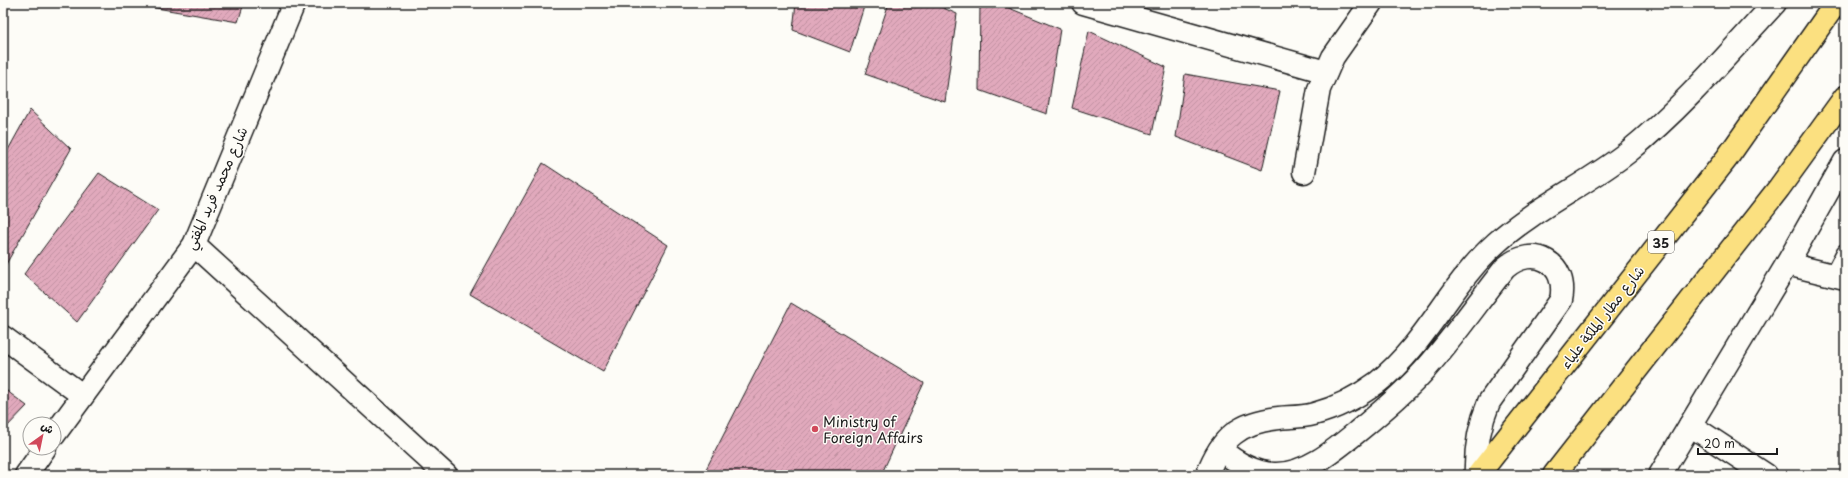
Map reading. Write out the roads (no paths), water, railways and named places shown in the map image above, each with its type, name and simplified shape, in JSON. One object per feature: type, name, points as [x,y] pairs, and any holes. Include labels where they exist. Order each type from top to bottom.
[{"type":"highway","name":"شارع مطار الملكة علياء","points":[[1477,475],[1727,158],[1836,3]]},
{"type":"highway","points":[[1554,475],[1779,188],[1845,97]]},
{"type":"street","name":"شارع محمد فريد المفتي","points":[[62,424],[194,245],[294,3]]},
{"type":"street","points":[[1083,3],[1326,72]]},
{"type":"street","points":[[1304,172],[1313,111],[1318,89],[1333,57],[1372,3]]},
{"type":"street","points":[[1207,475],[1220,449],[1227,440],[1244,426],[1257,421],[1318,413],[1337,406],[1360,394],[1378,382],[1408,351],[1475,265],[1495,244],[1533,214],[1594,176],[1652,132],[1676,109],[1775,3]]},
{"type":"street","points":[[1660,475],[1787,264],[1845,161]]},
{"type":"street","points":[[194,245],[446,475]]},
{"type":"street","points":[[1220,449],[1245,467],[1260,472],[1275,474],[1301,469],[1332,452],[1396,400],[1421,374],[1512,261],[1522,257],[1532,256],[1542,258],[1558,271],[1562,280],[1563,290],[1561,300],[1489,402],[1477,438],[1475,458],[1477,475]]},
{"type":"street","points":[[1787,264],[1839,276]]},
{"type":"street","points":[[3,337],[82,395]]},
{"type":"street","points":[[1690,425],[1766,475]]},
{"type":"street","points":[[26,475],[39,456]]},
{"type":"lane","points":[[1839,276],[1845,252]]},
{"type":"place","name":"Ministry of Foreign Affairs","points":[[815,429]]}]
